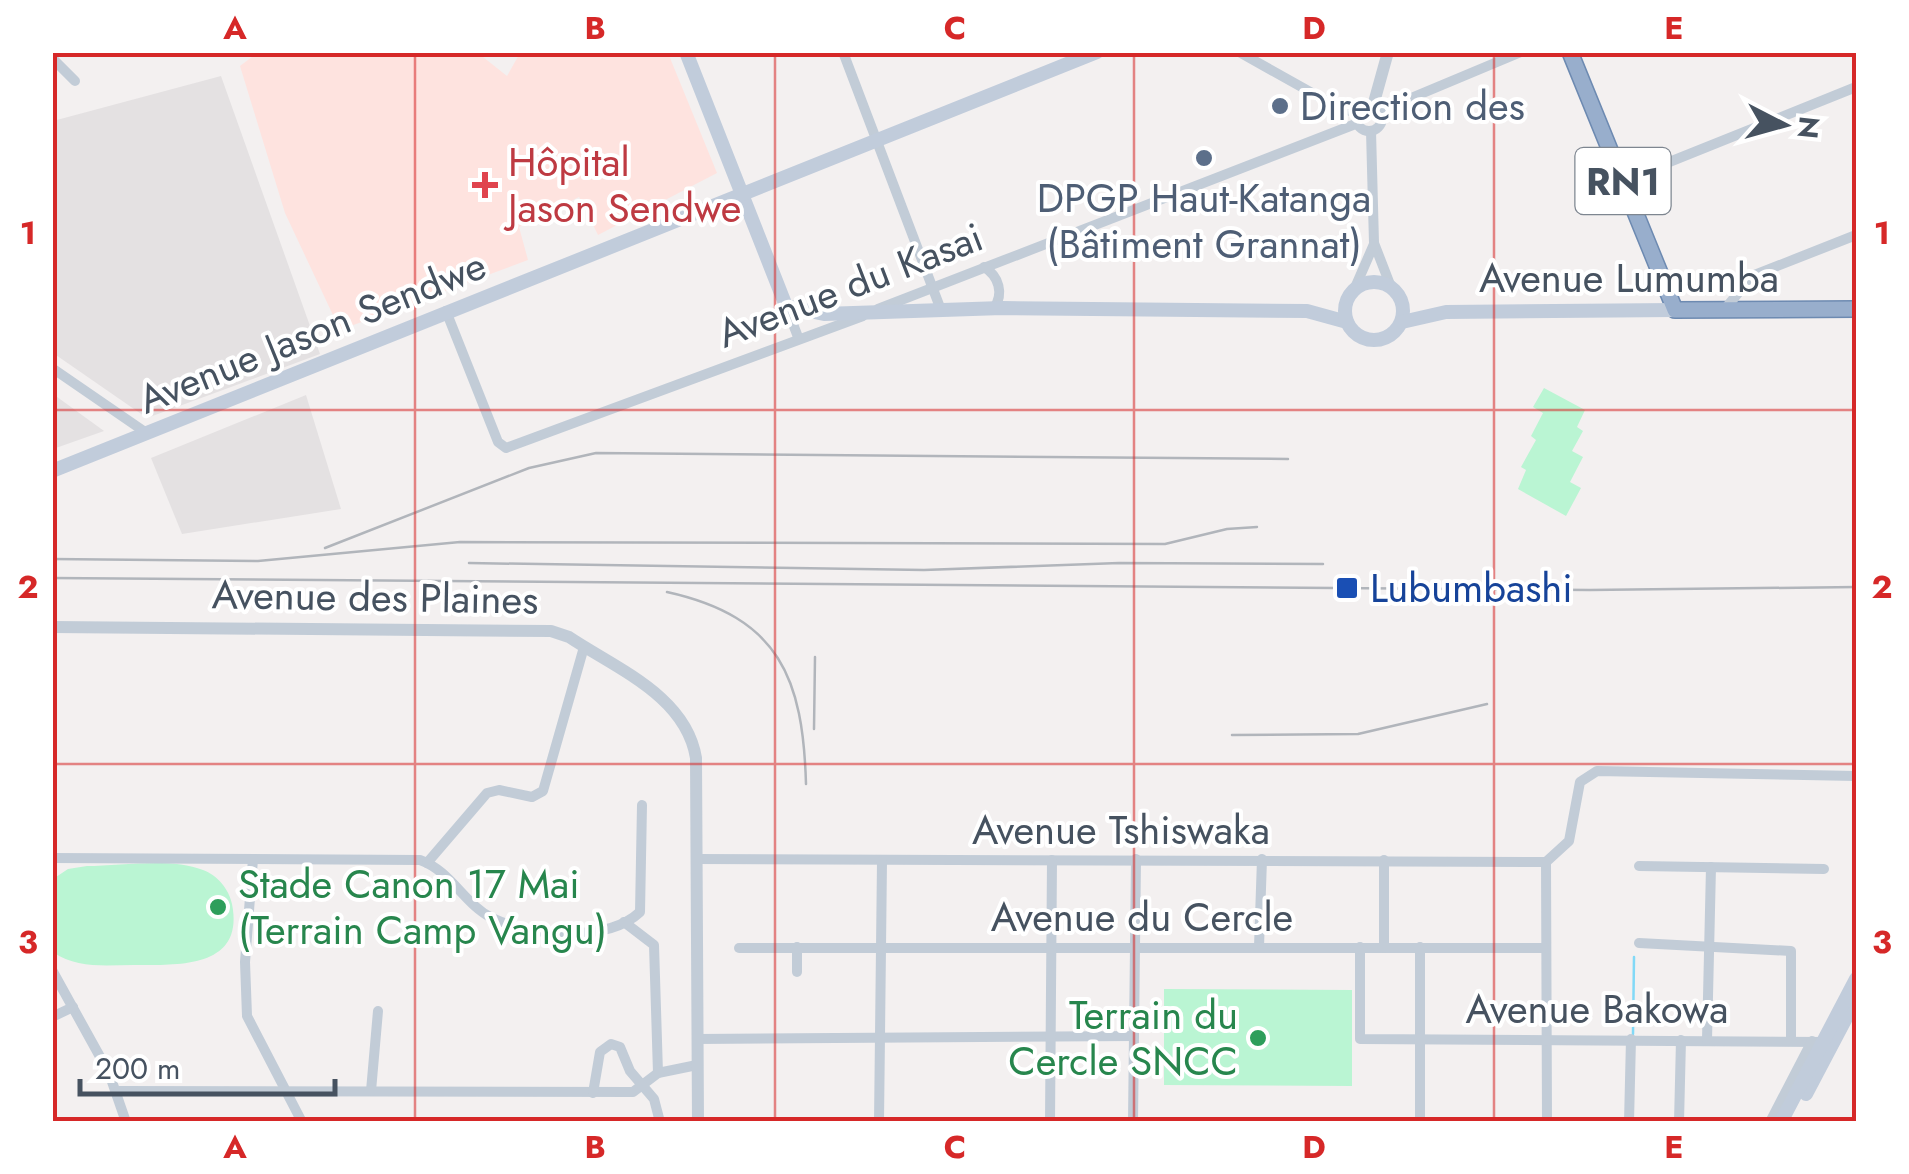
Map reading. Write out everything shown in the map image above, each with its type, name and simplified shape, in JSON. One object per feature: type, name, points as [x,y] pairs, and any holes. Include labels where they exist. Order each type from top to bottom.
[{"type":"highway","name":"RN1","points":[[1570,52],[1676,310]]},
{"type":"highway","name":"Avenue Lumumba","points":[[1676,310],[1856,309]]},
{"type":"main road","points":[[686,52],[786,306],[824,314],[994,308],[1307,311],[1332,306],[1369,282],[1391,287],[1402,300],[1446,312]]},
{"type":"main road","name":"Avenue Jason Sendwe","points":[[52,471],[1097,52]]},
{"type":"main road","points":[[1347,322],[1352,292]]},
{"type":"main road","points":[[1307,311],[1347,322],[1356,334],[1372,341],[1389,337],[1402,322],[1402,300]]},
{"type":"main road","name":"Avenue Lumumba","points":[[1402,322],[1446,312],[1676,310]]},
{"type":"main road","points":[[1781,1122],[1856,979]]},
{"type":"main road","points":[[1791,1122],[1823,1042],[1856,999]]},
{"type":"street","points":[[844,52],[936,287],[941,310]]},
{"type":"street","points":[[1239,52],[1358,118],[1372,131],[1374,243],[1391,287]]},
{"type":"street","points":[[1372,131],[1380,126],[1376,108],[1388,52]]},
{"type":"street","name":"Avenue du Kasai","points":[[446,312],[498,442],[506,448],[868,314],[1521,52]]},
{"type":"street","points":[[52,58],[75,81]]},
{"type":"street","points":[[1622,180],[1856,87]]},
{"type":"street","points":[[1725,309],[1752,276],[1856,235]]},
{"type":"street","points":[[1352,292],[1374,243]]},
{"type":"street","points":[[984,268],[997,281],[999,296],[994,308]]},
{"type":"street","points":[[786,306],[798,337]]},
{"type":"street","points":[[52,368],[149,434]]},
{"type":"street","name":"Avenue des Plaines","points":[[52,627],[544,630],[584,647],[668,702],[687,724],[696,758],[698,1122]]},
{"type":"street","points":[[428,863],[486,793],[499,790],[532,798],[543,791],[584,647]]},
{"type":"street","points":[[1547,1122],[1546,862],[1569,840],[1580,782],[1597,771],[1856,776]]},
{"type":"street","points":[[52,858],[428,863],[498,920],[578,937],[636,917],[642,908],[642,805]]},
{"type":"street","points":[[1134,1122],[1136,858]]},
{"type":"street","name":"Avenue Tshiswaka","points":[[697,860],[1136,858],[1546,862]]},
{"type":"street","points":[[253,859],[244,962],[247,1016],[302,1122]]},
{"type":"street","points":[[1259,947],[1262,859]]},
{"type":"street","points":[[1050,1122],[1052,860]]},
{"type":"street","points":[[1384,860],[1384,948]]},
{"type":"street","points":[[879,1122],[882,861]]},
{"type":"street","points":[[1639,866],[1824,869]]},
{"type":"street","points":[[1707,1040],[1710,867]]},
{"type":"street","points":[[624,922],[654,945],[658,1073]]},
{"type":"street","points":[[1640,943],[1792,952],[1791,1040]]},
{"type":"street","points":[[797,972],[798,947]]},
{"type":"street","name":"Avenue du Cercle","points":[[739,948],[1544,948]]},
{"type":"street","name":"Avenue Bakowa","points":[[1360,948],[1360,1038],[1823,1042]]},
{"type":"street","points":[[1420,948],[1420,1122]]},
{"type":"street","points":[[54,978],[118,1090],[126,1122]]},
{"type":"street","points":[[52,1018],[73,1007]]},
{"type":"street","points":[[371,1091],[378,1012]]},
{"type":"street","points":[[697,1039],[1134,1036]]},
{"type":"street","points":[[1629,1122],[1631,1039]]},
{"type":"street","points":[[1679,1122],[1681,1040]]},
{"type":"street","points":[[1770,1122],[1823,1042]]},
{"type":"street","points":[[593,1093],[600,1052],[611,1044],[620,1047],[660,1122]]},
{"type":"street","points":[[118,1090],[633,1092],[658,1073],[697,1064]]},
{"type":"shaded area","name":"Hôpital Jason Sendwe","points":[[257,53],[478,53],[507,76],[520,53],[668,53],[717,173],[598,235],[579,197],[519,227],[528,260],[340,330],[285,213],[240,66]]},
{"type":"shaded area","points":[[221,76],[320,354],[147,418],[53,353],[53,121]]},
{"type":"shaded area","points":[[53,394],[104,431],[53,449]]},
{"type":"shaded area","points":[[306,395],[341,509],[182,534],[151,458]]},
{"type":"green space","points":[[1544,388],[1585,410],[1577,427],[1583,431],[1572,451],[1583,457],[1570,482],[1581,488],[1566,516],[1518,489],[1526,470],[1521,467],[1536,440],[1531,436],[1543,413],[1533,407]]},
{"type":"green space","points":[[161,863],[208,872],[222,883],[232,904],[233,925],[228,941],[204,959],[169,965],[82,964],[62,957],[53,952],[53,879],[68,869]]},
{"type":"green space","name":"Terrain du Cercle SNCC","points":[[1164,989],[1352,990],[1352,1086],[1164,1085]]},
{"type":"waterway","points":[[1633,1034],[1634,957]]},
{"type":"railway","points":[[325,548],[529,468],[596,453],[1288,459]]},
{"type":"railway","points":[[52,559],[258,561],[460,542],[1165,544],[1227,529],[1257,527]]},
{"type":"railway","points":[[469,563],[924,570],[1119,563],[1323,564]]},
{"type":"railway","points":[[52,578],[1590,590],[1856,587]]},
{"type":"railway","points":[[667,592],[705,603],[736,618],[760,636],[778,658],[799,713],[806,784]]},
{"type":"railway","points":[[814,729],[815,657]]},
{"type":"railway","points":[[1232,735],[1358,734],[1487,704]]},
{"type":"place","name":"Direction des","points":[[1280,106]]},
{"type":"place","name":"DPGP Haut-Katanga (Bâtiment Grannat)","points":[[1204,158]]},
{"type":"place","name":"Hôpital Jason Sendwe","points":[[485,185]]},
{"type":"place","name":"Lubumbashi","points":[[1347,588]]},
{"type":"place","name":"Stade Canon 17 Mai (Terrain Camp Vangu)","points":[[218,907]]},
{"type":"place","name":"Terrain du Cercle SNCC","points":[[1258,1038]]}]
